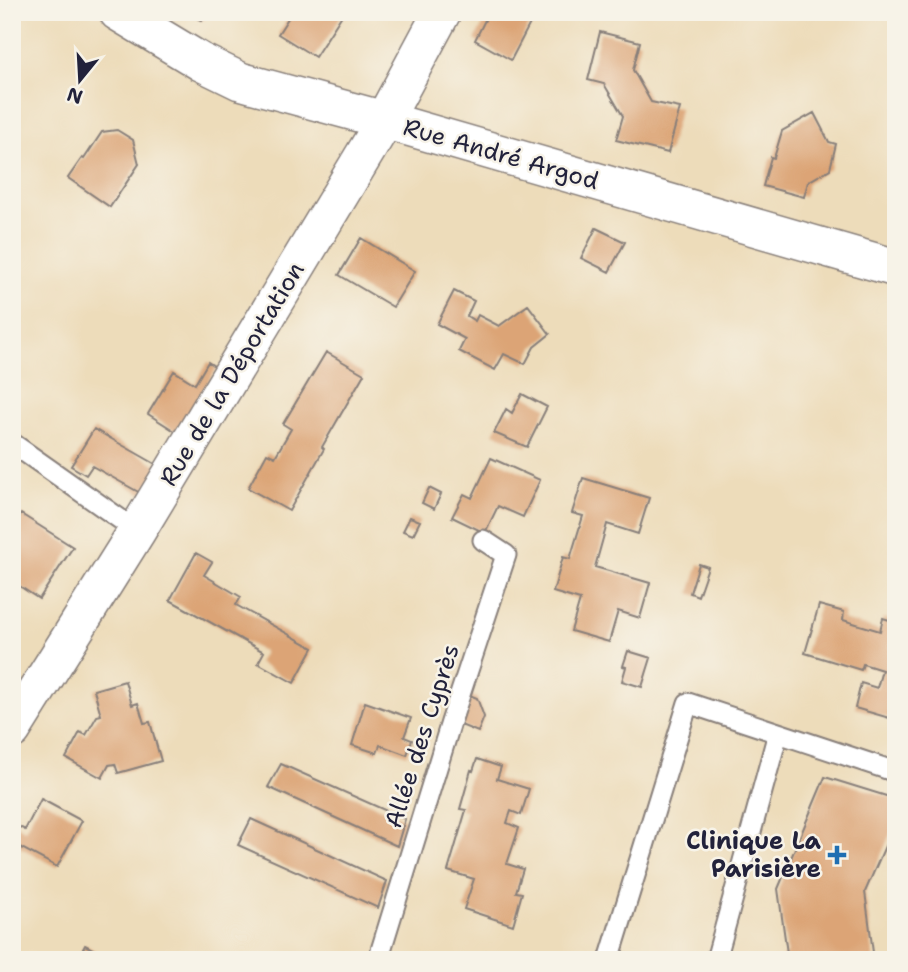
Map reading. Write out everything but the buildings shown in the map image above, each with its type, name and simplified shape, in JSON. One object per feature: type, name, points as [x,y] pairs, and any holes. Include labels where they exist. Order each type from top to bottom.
[{"type":"street","name":"Rue André Argod","points":[[118,12],[201,62],[240,80],[896,268]]},
{"type":"street","name":"Rue de la Déportation","points":[[12,730],[137,531],[384,120],[442,12]]},
{"type":"lane","points":[[12,443],[137,531]]},
{"type":"lane","name":"Allée des Cyprès","points":[[378,960],[506,555],[483,540]]},
{"type":"lane","points":[[609,960],[688,703],[896,772]]},
{"type":"lane","points":[[716,960],[778,733]]},
{"type":"place","name":"Clinique La Parisière","points":[[837,855]]}]
